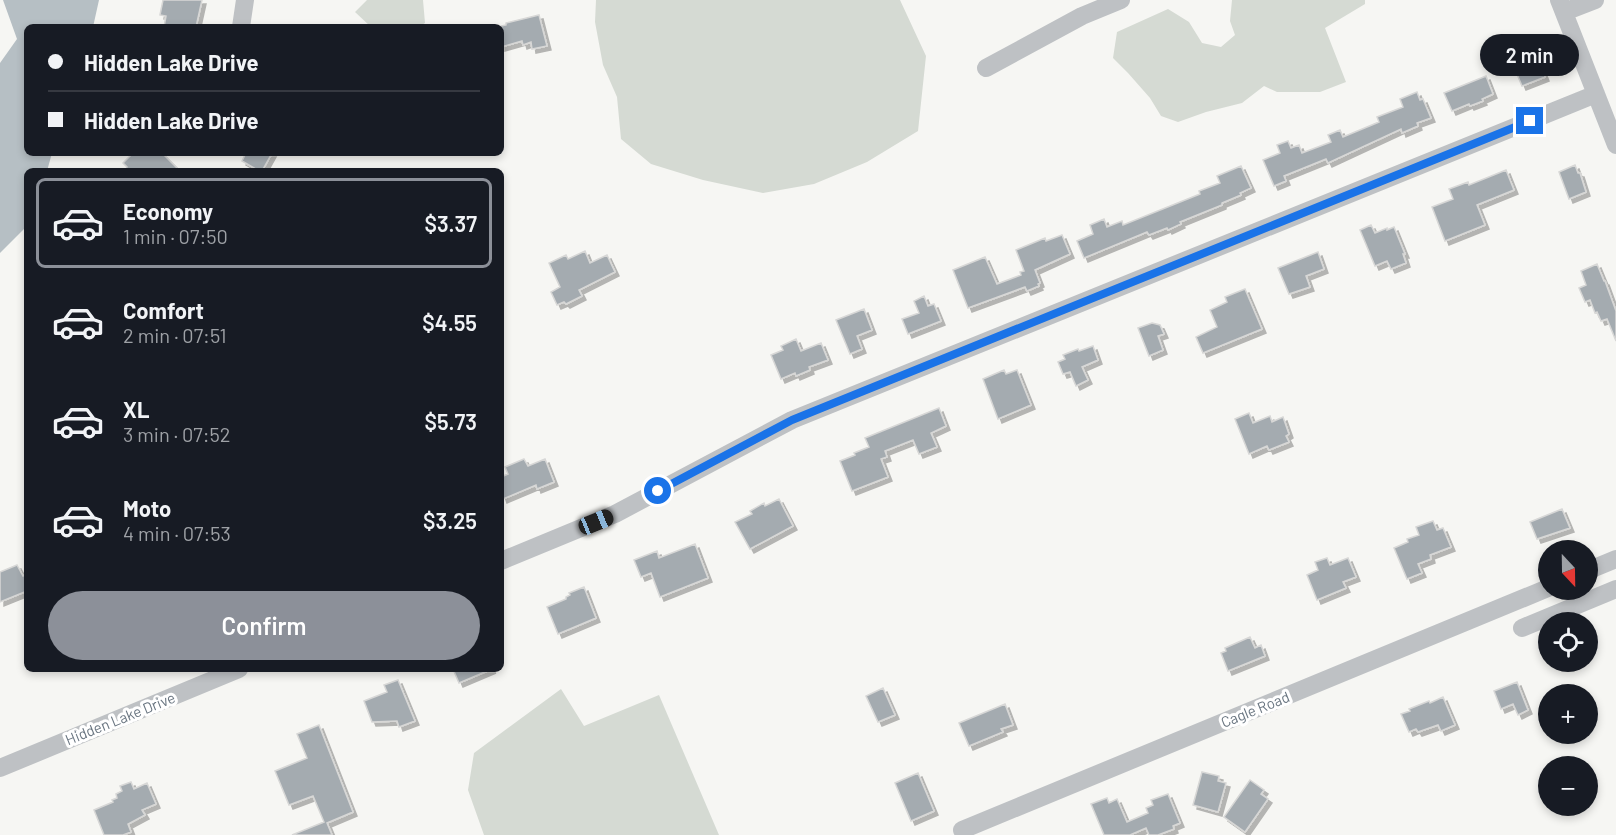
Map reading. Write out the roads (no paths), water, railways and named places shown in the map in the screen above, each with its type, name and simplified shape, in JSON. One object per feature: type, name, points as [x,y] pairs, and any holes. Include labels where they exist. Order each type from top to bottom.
[{"type":"street","points":[[241,24],[245,0]]},
{"type":"street","points":[[986,68],[1082,16],[1121,0]]},
{"type":"street","points":[[1595,0],[1561,6],[1613,130]]},
{"type":"street","points":[[504,560],[615,514],[792,420],[1596,94]]},
{"type":"street","points":[[1598,566],[1616,559]]},
{"type":"street","points":[[1522,628],[1616,589]]},
{"type":"street","name":"Cagle Road","points":[[962,830],[1538,592]]},
{"type":"street","name":"Hidden Lake Drive","points":[[0,768],[232,672]]}]
